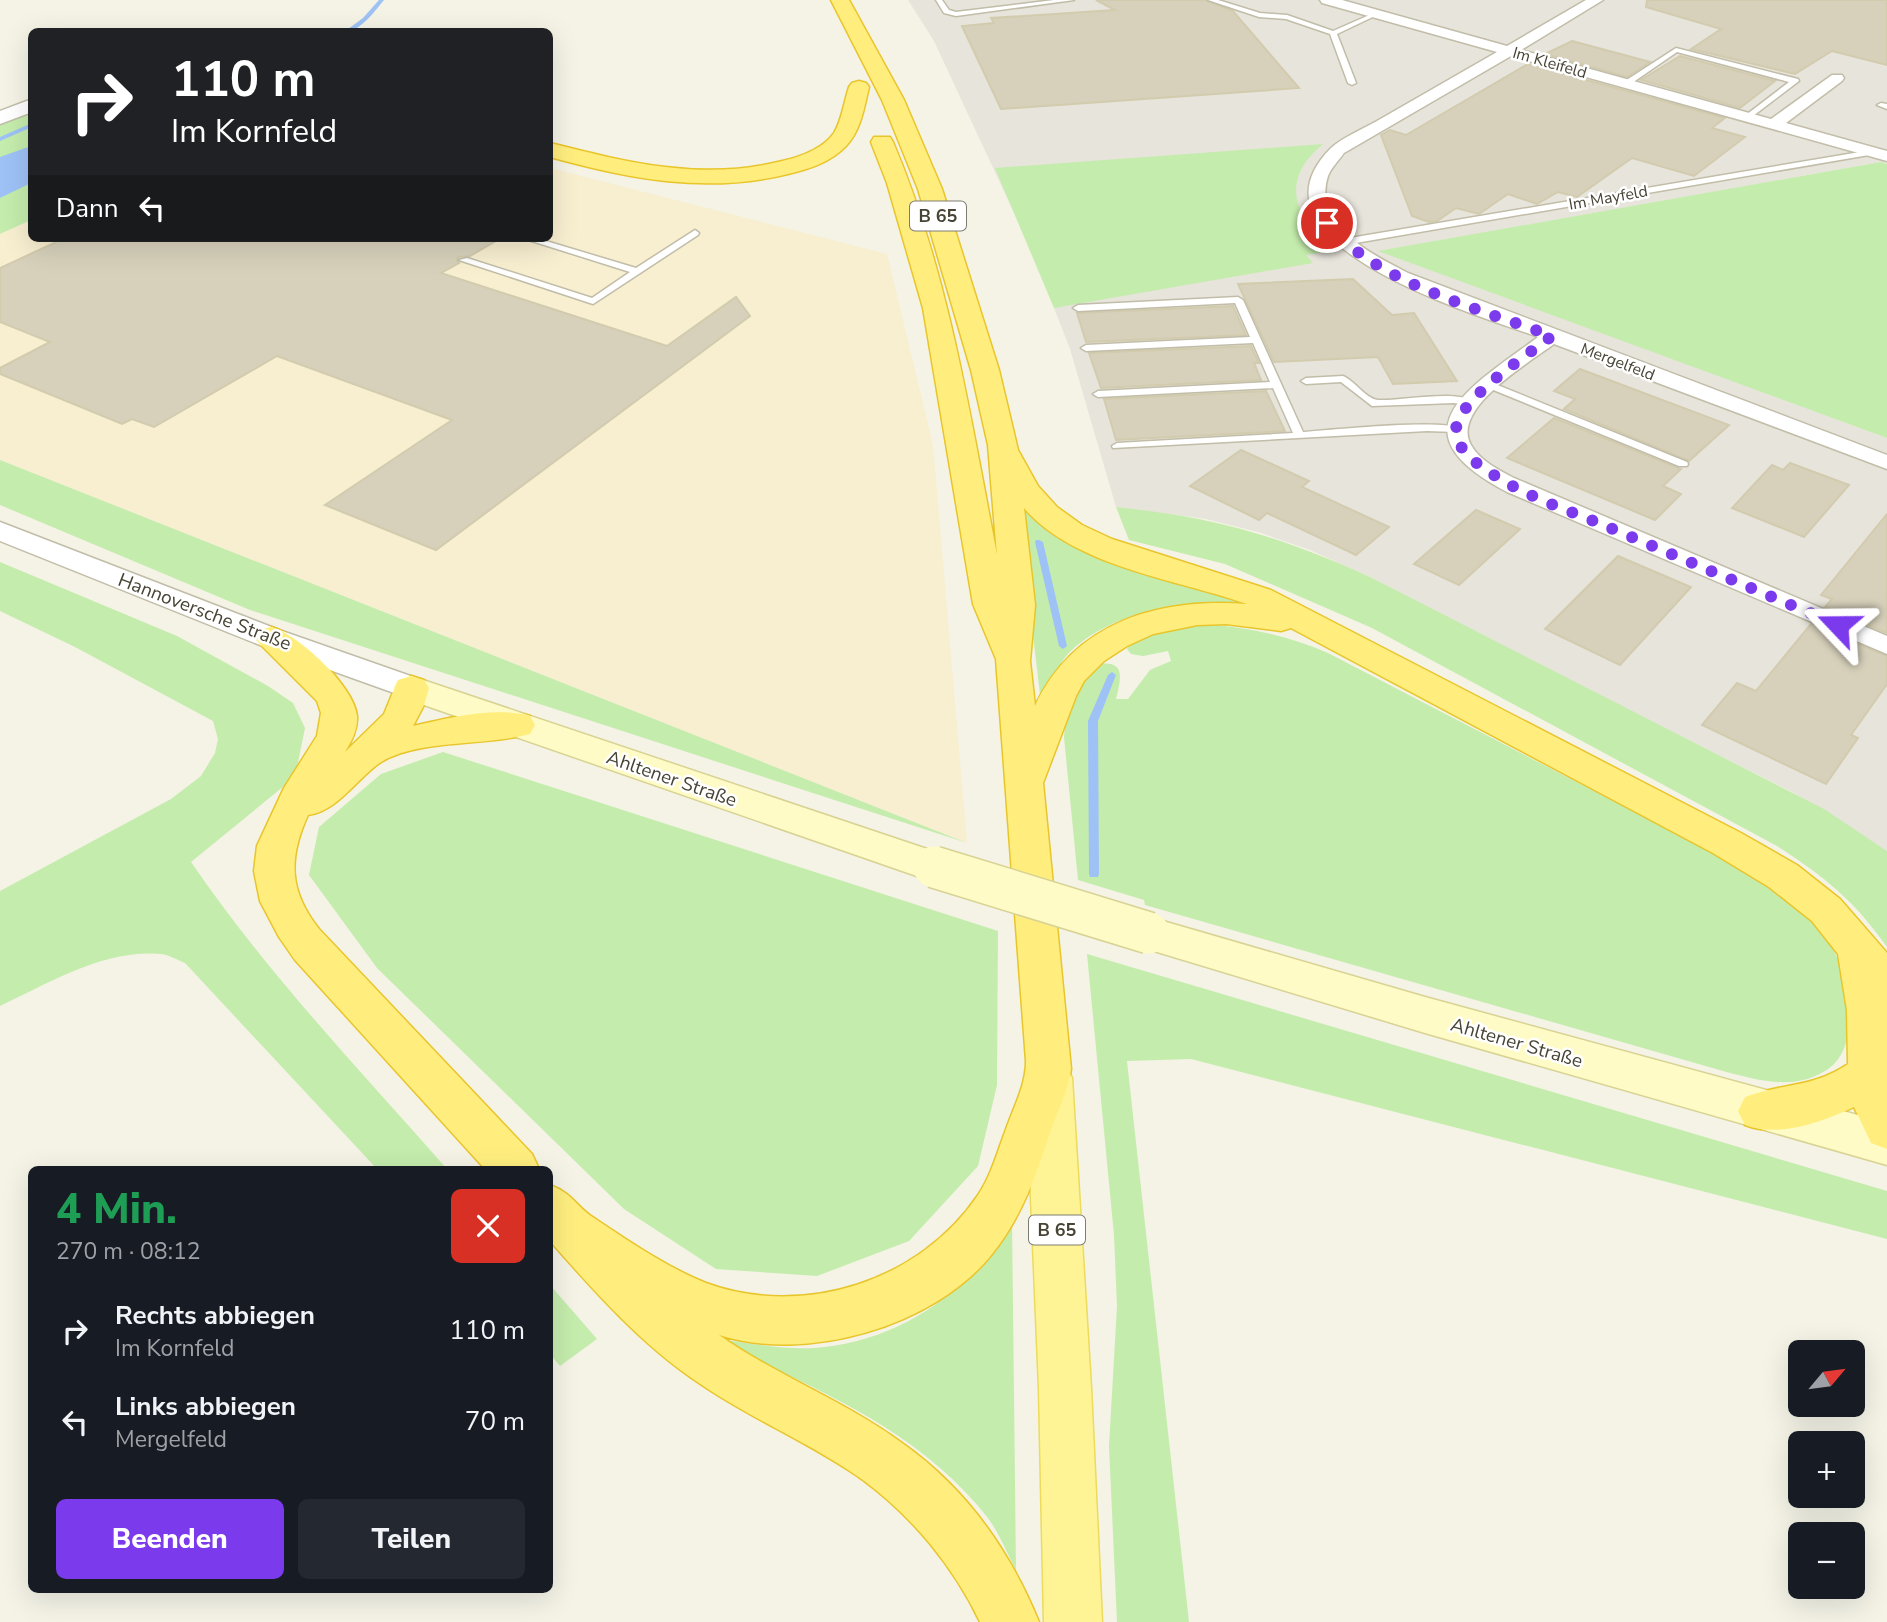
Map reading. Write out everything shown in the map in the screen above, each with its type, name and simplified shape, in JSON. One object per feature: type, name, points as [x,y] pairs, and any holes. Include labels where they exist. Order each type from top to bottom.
[{"type":"highway","name":"B 65","points":[[840,0],[893,100],[930,189],[985,370],[1003,445],[1018,605],[1013,661],[1048,1073]]},
{"type":"highway","name":"B 65","points":[[553,151],[612,168],[667,178],[711,179],[775,171],[807,161],[828,150],[841,138],[850,122],[856,81],[899,183],[936,307],[990,604],[1013,661]]},
{"type":"highway","points":[[1003,445],[1035,502],[1056,520],[1085,538],[1132,557],[1240,590],[1291,613],[1727,843],[1783,876],[1826,910],[1855,943],[1887,987]]},
{"type":"highway","points":[[1024,785],[1060,691],[1086,657],[1125,633],[1171,618],[1220,614],[1271,618],[1321,631]]},
{"type":"highway","points":[[271,638],[312,675],[336,703],[339,725],[327,752],[304,786],[275,857],[274,881],[282,908],[297,932],[512,1166]]},
{"type":"highway","points":[[327,752],[378,707],[411,688]]},
{"type":"highway","points":[[286,826],[327,786],[367,753],[405,713],[411,688]]},
{"type":"highway","points":[[367,753],[424,734],[464,728],[517,725]]},
{"type":"highway","points":[[1855,943],[1870,1012],[1869,1074],[1880,1117],[1887,1129]]},
{"type":"highway","points":[[560,1218],[664,1289],[697,1304],[732,1315],[770,1320],[809,1319],[847,1312],[884,1301],[918,1284],[974,1239],[994,1213],[1009,1185],[1048,1073]]},
{"type":"highway","points":[[1761,1111],[1786,1109],[1828,1099],[1869,1074]]},
{"type":"highway","points":[[560,1218],[614,1279],[698,1352],[751,1387],[858,1446],[894,1470],[928,1500],[959,1535],[987,1575],[1010,1622]]},
{"type":"main road","name":"Ahltener Straße","points":[[411,688],[934,867],[1149,933],[1761,1111],[1887,1144]]},
{"type":"main road","name":"B 65","points":[[1048,1073],[1065,1388],[1073,1622]]},
{"type":"street","name":"Im Kleifeld","points":[[1327,0],[1880,154]]},
{"type":"street","name":"Mergelfeld","points":[[1596,0],[1350,142],[1328,159],[1317,179],[1316,202],[1327,223],[1344,242],[1377,266],[1401,278],[1887,462]]},
{"type":"street","points":[[1774,124],[1836,78]]},
{"type":"street","points":[[0,118],[28,108]]},
{"type":"street","points":[[1552,336],[1490,385],[1463,411],[1456,429],[1464,450],[1485,470],[1507,483],[1887,646]]},
{"type":"street","name":"Hannoversche Straße","points":[[0,531],[271,638],[411,688]]},
{"type":"lane","points":[[939,0],[946,12],[956,14],[1071,0]]},
{"type":"lane","points":[[1211,0],[1259,15],[1287,17],[1333,33],[1376,14]]},
{"type":"lane","points":[[1333,33],[1352,83]]},
{"type":"lane","points":[[1626,83],[1676,50],[1795,81],[1749,117]]},
{"type":"lane","name":"Im Mayfeld","points":[[1344,242],[1880,154]]},
{"type":"lane","points":[[464,260],[593,301],[695,233]]},
{"type":"lane","points":[[539,242],[637,271]]},
{"type":"lane","points":[[1078,308],[1238,300],[1300,436]]},
{"type":"lane","points":[[1086,348],[1256,340]]},
{"type":"lane","points":[[1306,381],[1343,379],[1372,403],[1454,400],[1470,402]]},
{"type":"lane","points":[[1098,394],[1277,385]]},
{"type":"lane","points":[[1490,385],[1684,464]]},
{"type":"lane","points":[[1117,446],[1427,428],[1456,429]]},
{"type":"shaded area","points":[[908,0],[1887,0],[1887,164],[1881,162],[1380,251],[1887,438],[1887,851],[1794,793],[1370,577],[1310,550],[1258,532],[1206,519],[1116,507],[1070,349],[1034,256],[934,41]]},
{"type":"shaded area","points":[[553,169],[887,254],[933,445],[967,843],[0,460],[0,234],[28,221],[28,242],[553,242]]},
{"type":"green space","points":[[28,113],[28,221],[0,234],[0,125]]},
{"type":"green space","points":[[1323,144],[1300,172],[1296,185],[1297,199],[1309,225],[1333,251],[1306,255],[1313,263],[1054,308],[995,168]]},
{"type":"green space","points":[[1881,162],[1887,164],[1887,438],[1378,251]]},
{"type":"green space","points":[[0,460],[967,843],[250,610],[0,505]]},
{"type":"green space","points":[[1017,500],[1281,613],[1200,608],[1148,612],[1123,619],[1075,647],[1040,694]]},
{"type":"green space","points":[[1116,507],[1184,516],[1246,530],[1306,550],[1370,577],[1824,809],[1887,851],[1887,947],[1838,890],[1777,846],[1372,628],[1225,564],[1129,540]]},
{"type":"green space","points":[[0,562],[177,636],[268,686],[293,703],[305,728],[295,777],[191,862],[282,981],[444,1166],[374,1166],[185,963],[169,956],[139,954],[98,962],[57,978],[0,1006],[0,891],[171,799],[201,776],[215,753],[218,739],[213,721],[75,647],[0,611]]},
{"type":"green space","points":[[1216,625],[1301,642],[1328,653],[1697,843],[1777,891],[1821,932],[1839,962],[1844,981],[1848,1023],[1842,1054],[1825,1071],[1800,1081],[1775,1082],[1749,1078],[1145,905],[1144,900],[1078,880],[1064,737],[1066,712],[1091,665],[1115,666],[1120,675],[1116,699],[1128,699],[1150,670],[1171,661],[1168,651],[1143,656],[1131,654],[1127,649],[1131,641],[1170,628]]},
{"type":"green space","points":[[443,752],[998,931],[997,1085],[978,1166],[909,1241],[817,1276],[716,1269],[624,1209],[377,968],[309,875],[319,827],[381,774]]},
{"type":"green space","points":[[1087,954],[1887,1191],[1887,1239],[1191,1059],[1127,1061],[1189,1622],[1117,1622],[1109,1446],[1117,1306],[1114,1235]]},
{"type":"green space","points":[[1012,1219],[1016,1570],[988,1518],[960,1486],[929,1458],[860,1412],[708,1338],[811,1348],[854,1342],[882,1333],[934,1306],[957,1287],[997,1244]]},
{"type":"green space","points":[[553,1288],[597,1339],[560,1366],[553,1358]]},
{"type":"water","points":[[28,147],[28,184],[0,198],[0,157]]},
{"type":"building","points":[[1096,0],[1205,0],[1233,11],[1299,88],[1001,109],[962,26],[994,23],[991,18],[1115,10]]},
{"type":"building","points":[[1647,0],[1887,0],[1887,65],[1832,51],[1795,74],[1691,49],[1721,29],[1646,7]]},
{"type":"building","points":[[1572,41],[1650,62],[1627,77],[1545,54]]},
{"type":"building","points":[[1680,56],[1775,81],[1740,108],[1641,80]]},
{"type":"building","points":[[1528,64],[1725,118],[1712,128],[1745,137],[1694,176],[1632,158],[1577,197],[1558,192],[1537,204],[1508,194],[1479,214],[1456,208],[1437,221],[1429,222],[1412,216],[1381,135],[1390,130],[1406,135]]},
{"type":"building","points":[[56,242],[494,242],[470,256],[458,257],[459,263],[441,273],[667,346],[736,297],[750,316],[436,550],[325,505],[452,420],[277,356],[154,427],[132,419],[122,424],[0,374],[0,368],[50,342],[0,322],[0,268]]},
{"type":"building","points":[[1353,279],[1392,315],[1414,313],[1457,381],[1393,384],[1378,357],[1274,362],[1238,284]]},
{"type":"building","points":[[1233,306],[1246,335],[1086,342],[1077,313]]},
{"type":"building","points":[[1251,346],[1259,363],[1254,363],[1261,380],[1101,388],[1089,353]]},
{"type":"building","points":[[1580,369],[1729,425],[1689,461],[1564,409],[1575,399],[1554,391]]},
{"type":"building","points":[[1266,391],[1285,431],[1116,440],[1104,399]]},
{"type":"building","points":[[1554,418],[1681,469],[1663,486],[1681,494],[1655,520],[1507,458]]},
{"type":"building","points":[[1241,450],[1309,481],[1302,487],[1389,527],[1356,555],[1267,513],[1259,520],[1190,486]]},
{"type":"building","points":[[1790,463],[1849,485],[1804,537],[1732,508],[1772,465],[1783,470]]},
{"type":"building","points":[[1476,510],[1520,529],[1459,585],[1414,564]]},
{"type":"building","points":[[1887,514],[1887,633],[1825,607],[1832,599],[1821,595]]},
{"type":"building","points":[[1618,556],[1691,587],[1620,665],[1545,629]]},
{"type":"building","points":[[1811,624],[1887,656],[1887,684],[1851,735],[1858,738],[1826,784],[1702,725],[1737,683],[1756,691]]},
{"type":"waterway","points":[[352,28],[365,19],[382,0]]},
{"type":"waterway","points":[[0,139],[28,127]]},
{"type":"waterway","points":[[1039,542],[1063,646]]},
{"type":"waterway","points":[[1094,874],[1093,721],[1112,675]]},
{"type":"route","points":[[1327,223],[1359,254],[1398,277],[1552,336],[1470,402],[1458,420],[1458,440],[1473,460],[1485,470],[1540,498],[1838,625]]}]
